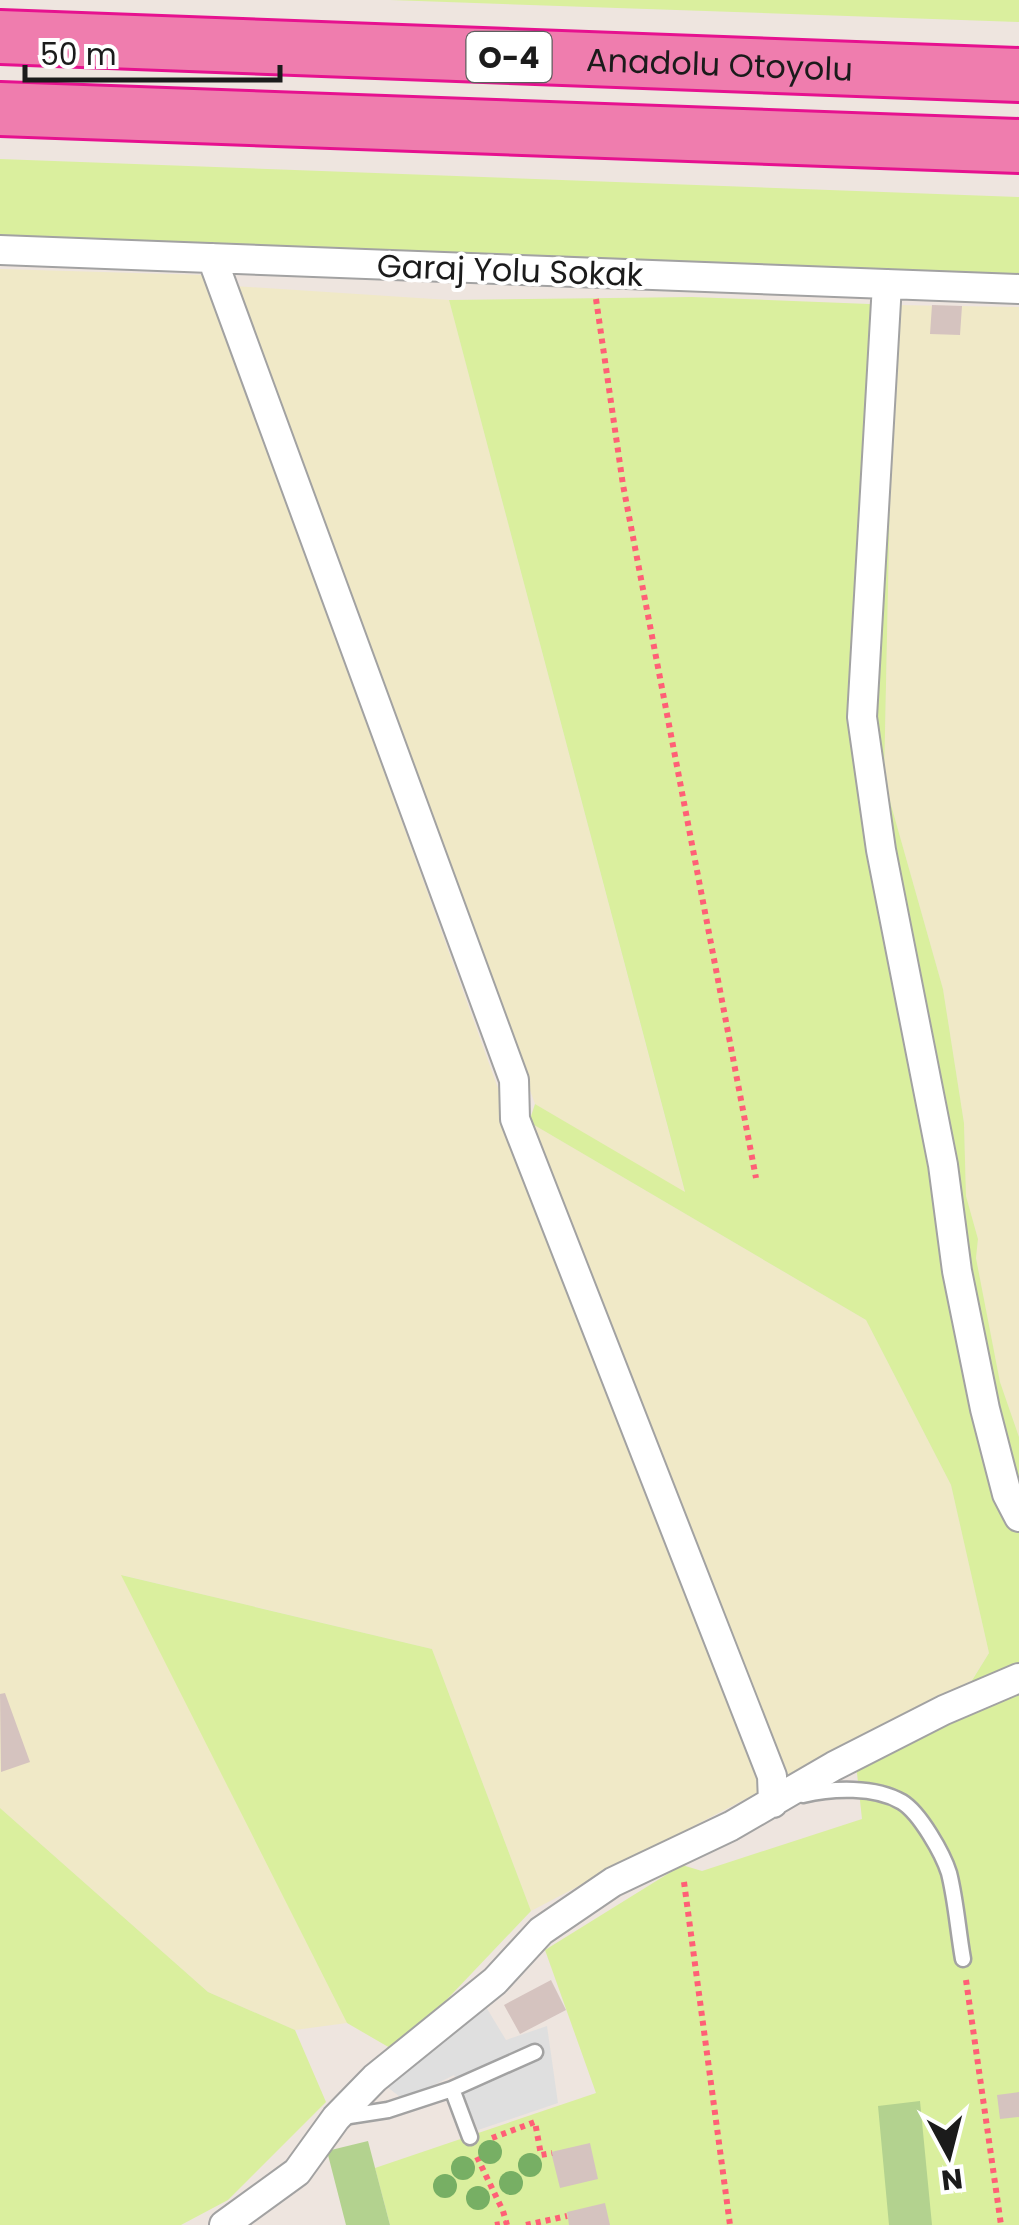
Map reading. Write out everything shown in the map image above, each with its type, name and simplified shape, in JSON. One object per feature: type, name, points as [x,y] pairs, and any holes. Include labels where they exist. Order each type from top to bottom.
[{"type":"highway","name":"Anadolu Otoyolu","points":[[0,38],[1019,76]]},
{"type":"highway","name":"O-4","points":[[0,110],[1019,146]]},
{"type":"street","name":"Garaj Yolu Sokak","points":[[0,250],[1019,289]]},
{"type":"street","points":[[212,258],[514,1080],[515,1119],[772,1776],[773,1803]]},
{"type":"street","points":[[887,284],[862,717],[882,850],[943,1165],[960,1288],[984,1409],[1007,1494],[1019,1517]]},
{"type":"street","points":[[224,2225],[298,2172],[336,2118],[376,2078],[496,1981],[541,1931],[613,1882],[773,1803],[834,1766],[944,1710],[1019,1678]]},
{"type":"lane","points":[[773,1803],[829,1789],[863,1791],[903,1802],[930,1833],[948,1872],[962,1959]]},
{"type":"lane","points":[[336,2118],[388,2110],[452,2089],[535,2052]]},
{"type":"lane","points":[[452,2089],[471,2141]]},
{"type":"path","points":[[592,273],[622,485],[756,1178]]},
{"type":"path","points":[[666,1856],[684,1882],[730,2225]]},
{"type":"path","points":[[962,1959],[1001,2225]]},
{"type":"path","points":[[495,2225],[506,2224],[471,2141],[535,2122],[542,2155],[552,2154]]},
{"type":"path","points":[[526,2225],[568,2216]]},
{"type":"shaded area","points":[[0,269],[205,275],[503,1102],[529,1122],[866,1320],[951,1485],[989,1653],[971,1681],[531,1911],[432,1649],[122,1575],[347,2023],[295,2030],[208,1992],[0,1808]]},
{"type":"shaded area","points":[[234,286],[449,300],[685,1193],[535,1104]]},
{"type":"shaded area","points":[[894,305],[1019,307],[1019,1437],[1000,1382],[976,1258],[978,1239],[966,1196],[964,1123],[943,989],[884,780]]},
{"type":"shaded area","points":[[486,2007],[506,2040],[547,2026],[558,2103],[478,2130],[454,2075],[404,2100],[386,2086]]},
{"type":"green space","points":[[390,0],[1019,0],[1019,22]]},
{"type":"green space","points":[[0,159],[1019,197],[1019,281],[0,243]]},
{"type":"green space","points":[[692,297],[894,305],[884,780],[943,989],[964,1123],[966,1196],[978,1239],[976,1258],[1000,1382],[1019,1437],[1019,2225],[390,2225],[375,2168],[596,2093],[545,1950],[682,1865],[702,1871],[862,1819],[856,1764],[850,1747],[971,1682],[989,1653],[951,1485],[866,1320],[529,1122],[535,1104],[685,1192],[449,300]]},
{"type":"green space","points":[[121,1575],[432,1649],[531,1911],[397,2052],[347,2023]]},
{"type":"green space","points":[[0,1808],[208,1992],[295,2030],[326,2102],[228,2200],[181,2225],[0,2225]]},
{"type":"green space","points":[[920,2101],[932,2225],[889,2225],[878,2106]]},
{"type":"green space","points":[[368,2141],[390,2225],[346,2225],[327,2151]]},
{"type":"building","points":[[932,305],[962,306],[960,335],[930,334]]},
{"type":"building","points":[[5,1693],[30,1762],[1,1772],[0,1694]]},
{"type":"building","points":[[551,1980],[566,2010],[520,2034],[504,2005]]},
{"type":"building","points":[[1019,2092],[1019,2117],[1000,2119],[997,2095]]},
{"type":"building","points":[[590,2143],[598,2179],[560,2188],[551,2152]]},
{"type":"building","points":[[605,2203],[610,2225],[569,2225],[567,2212]]}]
